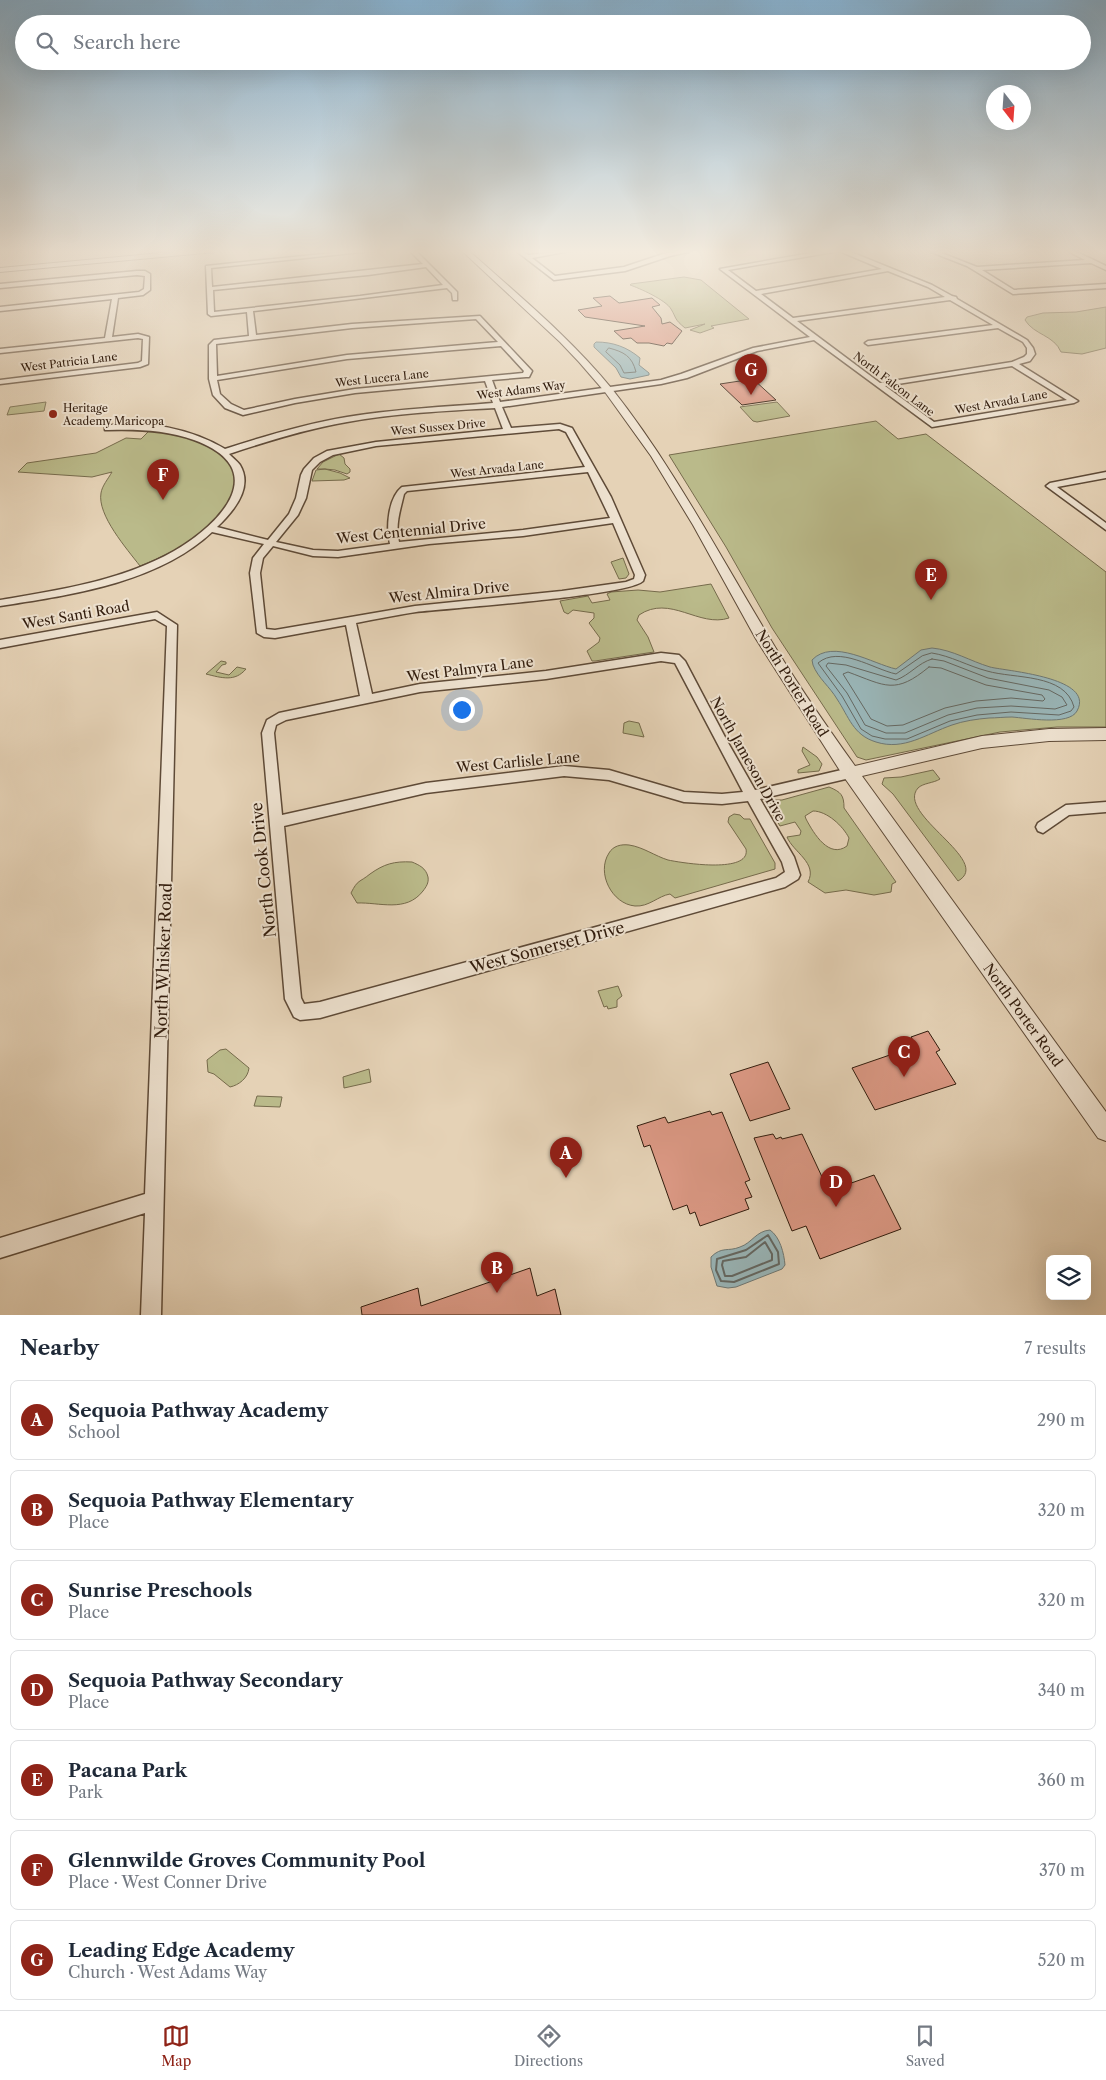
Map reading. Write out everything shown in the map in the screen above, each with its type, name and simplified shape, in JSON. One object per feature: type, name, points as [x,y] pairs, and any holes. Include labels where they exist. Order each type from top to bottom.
[{"type":"street","points":[[0,352],[108,339],[113,311]]},
{"type":"street","points":[[211,311],[211,314],[237,311]]},
{"type":"street","points":[[250,311],[253,337]]},
{"type":"street","name":"North Porter Road","points":[[532,311],[563,340],[608,390],[674,482],[763,640],[850,773],[1106,1130]]},
{"type":"street","name":"North Falcon Lane","points":[[780,311],[932,425]]},
{"type":"street","points":[[792,320],[856,311]]},
{"type":"street","points":[[879,385],[1013,364],[1026,359],[1030,354],[1030,348],[1025,341],[976,311]]},
{"type":"street","points":[[478,317],[504,344],[347,357],[214,379],[212,345],[214,342],[253,337],[376,324],[478,317]]},
{"type":"street","points":[[868,343],[1000,326]]},
{"type":"street","name":"West Patricia Lane","points":[[0,382],[140,365],[145,362],[147,338],[144,336],[108,339]]},
{"type":"street","name":"West Adams Way","points":[[225,452],[290,432],[348,419],[405,412],[498,405],[675,379],[755,349],[816,338]]},
{"type":"street","name":"West Lucera Lane","points":[[214,379],[217,394],[228,406],[243,413],[355,390],[488,380],[526,375],[528,371],[504,344]]},
{"type":"street","name":"West Arvada Lane","points":[[932,425],[1074,401],[1013,364]]},
{"type":"street","points":[[488,380],[508,432]]},
{"type":"street","points":[[0,602],[110,582],[187,547],[211,529],[229,510],[239,490],[240,479],[238,471],[225,452],[206,440],[178,431],[134,426],[108,428]]},
{"type":"street","name":"West Sussex Drive","points":[[270,543],[292,515],[301,498],[305,475],[317,460],[330,453],[349,448],[564,427],[569,430],[591,469]]},
{"type":"street","points":[[591,469],[640,575],[638,581]]},
{"type":"street","name":"West Arvada Lane","points":[[395,545],[392,532],[393,520],[400,493],[405,489],[591,469]]},
{"type":"street","points":[[1106,475],[1050,486],[1106,527]]},
{"type":"street","name":"West Centennial Drive","points":[[211,529],[325,554],[395,545],[523,533],[616,520]]},
{"type":"street","points":[[264,633],[260,628],[255,573],[258,558],[270,543]]},
{"type":"street","points":[[0,596],[127,574]]},
{"type":"street","name":"West Almira Drive","points":[[264,633],[275,634],[415,609],[562,594],[638,581]]},
{"type":"street","name":"West Santi Road","points":[[0,644],[158,615]]},
{"type":"street","name":"North Whisker Road","points":[[151,1315],[165,915],[172,625],[158,615]]},
{"type":"street","points":[[350,620],[368,699]]},
{"type":"street","name":"West Palmyra Lane","points":[[271,723],[283,716],[420,688],[546,675],[661,657],[675,658]]},
{"type":"street","name":"North Jameson Drive","points":[[675,658],[679,661],[788,862],[793,876]]},
{"type":"street","name":"North Cook Drive","points":[[271,723],[268,733],[276,822],[294,998],[295,1005],[300,1012]]},
{"type":"street","points":[[850,773],[982,742],[1049,734],[1106,734]]},
{"type":"street","name":"West Carlisle Lane","points":[[276,822],[426,788],[564,771],[609,775],[684,797],[722,799],[751,796],[850,773]]},
{"type":"street","points":[[1043,827],[1066,810],[1106,806]]},
{"type":"street","name":"West Somerset Drive","points":[[300,1012],[320,1010],[780,883],[793,876]]},
{"type":"street","points":[[0,1248],[154,1201]]},
{"type":"green space","points":[[672,311],[740,311],[749,319],[711,326],[714,328],[700,333],[690,330],[705,324],[685,328],[677,321]]},
{"type":"green space","points":[[1106,311],[1106,348],[1082,354],[1061,352],[1054,342],[1033,329],[1025,320],[1027,317],[1043,313]]},
{"type":"green space","points":[[46,402],[44,411],[7,415],[10,407]]},
{"type":"green space","points":[[777,402],[790,416],[757,422],[753,421],[740,407]]},
{"type":"green space","points":[[876,421],[898,439],[926,434],[1106,572],[1106,727],[1057,727],[1000,732],[866,760],[857,757],[772,628],[726,547],[669,455]]},
{"type":"green space","points":[[150,430],[183,436],[216,451],[228,461],[234,474],[234,490],[225,509],[208,528],[186,544],[140,566],[114,531],[101,502],[101,493],[112,472],[92,477],[18,472],[27,463],[96,453],[126,438],[141,439]]},
{"type":"green space","points":[[339,454],[344,458],[350,472],[347,474],[317,469],[323,462]]},
{"type":"green space","points":[[325,469],[350,478],[344,480],[312,481],[316,470]]},
{"type":"green space","points":[[623,558],[629,574],[626,578],[619,579],[611,562]]},
{"type":"green space","points":[[711,584],[729,618],[707,619],[673,609],[651,610],[639,615],[637,620],[648,637],[654,652],[595,661],[592,661],[587,651],[599,642],[600,638],[589,623],[594,618],[594,613],[573,610],[568,614],[564,612],[560,601],[588,596],[592,603],[610,600],[607,594],[611,592],[638,590],[660,592]]},
{"type":"green space","points":[[221,661],[226,662],[226,664],[222,665],[216,672],[229,675],[237,667],[246,669],[237,676],[228,678],[206,674]]},
{"type":"green space","points":[[629,721],[639,723],[644,737],[623,733],[624,723]]},
{"type":"green space","points":[[803,747],[817,757],[822,764],[819,771],[798,773],[798,770],[810,765],[802,751]]},
{"type":"green space","points":[[933,770],[940,779],[920,786],[915,799],[920,811],[930,824],[964,862],[966,872],[958,881],[893,794],[882,784],[884,778],[901,777]]},
{"type":"green space","points":[[829,787],[839,792],[844,808],[896,882],[892,884],[891,892],[874,895],[846,890],[825,893],[808,882],[810,869],[804,858],[787,837],[800,835],[801,831],[795,822],[780,826],[769,808],[771,800],[782,800]],"holes":[[[813,811],[829,816],[843,829],[849,838],[847,846],[834,849],[828,847],[818,838],[805,816]]]},
{"type":"green space","points":[[734,814],[740,815],[744,819],[750,819],[775,863],[775,869],[675,898],[670,894],[666,895],[640,906],[627,904],[619,900],[608,886],[605,878],[605,861],[609,853],[620,845],[634,846],[668,860],[687,863],[714,865],[738,862],[745,857],[746,849],[728,822],[729,817]]},
{"type":"green space","points":[[400,862],[412,862],[424,869],[428,877],[426,886],[416,898],[409,902],[392,905],[357,903],[351,893],[359,882],[385,866]]},
{"type":"green space","points":[[618,986],[622,996],[617,1000],[617,1007],[608,1009],[607,1006],[604,1007],[598,991]]},
{"type":"green space","points":[[226,1049],[249,1068],[247,1075],[237,1085],[230,1087],[214,1074],[208,1072],[207,1060],[220,1050]]},
{"type":"green space","points":[[369,1069],[371,1082],[344,1088],[343,1077]]},
{"type":"green space","points":[[257,1096],[282,1097],[280,1107],[254,1106]]},
{"type":"water","points":[[596,342],[614,344],[630,351],[640,358],[639,365],[649,375],[630,379],[621,377],[616,368],[594,347]]},
{"type":"water","points":[[932,648],[954,653],[990,667],[1029,674],[1062,683],[1074,690],[1079,700],[1077,711],[1072,716],[1057,720],[1012,717],[970,720],[905,743],[886,744],[868,739],[857,730],[818,674],[812,660],[821,654],[831,651],[842,652],[896,669],[921,650]]},
{"type":"water","points":[[770,1230],[779,1241],[782,1250],[785,1265],[782,1269],[736,1287],[717,1286],[711,1267],[711,1257],[722,1250],[744,1245],[761,1233]]},
{"type":"building","points":[[579,311],[656,311],[661,318],[662,324],[670,322],[682,331],[672,344],[667,343],[664,346],[637,343],[631,338],[623,339],[614,331],[645,326],[585,317]]},
{"type":"building","points":[[753,379],[776,400],[742,405],[720,384]]},
{"type":"building","points":[[928,1031],[940,1050],[936,1052],[956,1084],[875,1110],[852,1068],[916,1046],[911,1037]]},
{"type":"building","points":[[768,1062],[790,1109],[750,1121],[730,1074]]},
{"type":"building","points":[[710,1111],[712,1115],[722,1112],[750,1180],[745,1182],[752,1197],[745,1199],[749,1209],[700,1226],[695,1212],[690,1214],[687,1205],[673,1210],[650,1145],[644,1147],[637,1126],[665,1117],[668,1123]]},
{"type":"building","points":[[773,1134],[776,1139],[781,1137],[782,1139],[802,1134],[823,1179],[840,1187],[874,1175],[901,1229],[820,1259],[806,1226],[792,1231],[754,1138]]},
{"type":"building","points":[[530,1268],[537,1296],[555,1289],[561,1315],[362,1315],[361,1307],[418,1288],[421,1306]]},
{"type":"place","name":"Leading Edge Academy","points":[[751,395]]},
{"type":"place","name":"Heritage Academy Maricopa","points":[[53,414]]},
{"type":"place","name":"Glennwilde Groves Community Pool","points":[[163,500]]},
{"type":"place","name":"Pacana Park","points":[[931,600]]},
{"type":"place","name":"Sunrise Preschools","points":[[904,1077]]},
{"type":"place","name":"Sequoia Pathway Academy","points":[[566,1178]]},
{"type":"place","name":"Sequoia Pathway Secondary","points":[[836,1207]]},
{"type":"place","name":"Sequoia Pathway Elementary","points":[[497,1293]]}]
